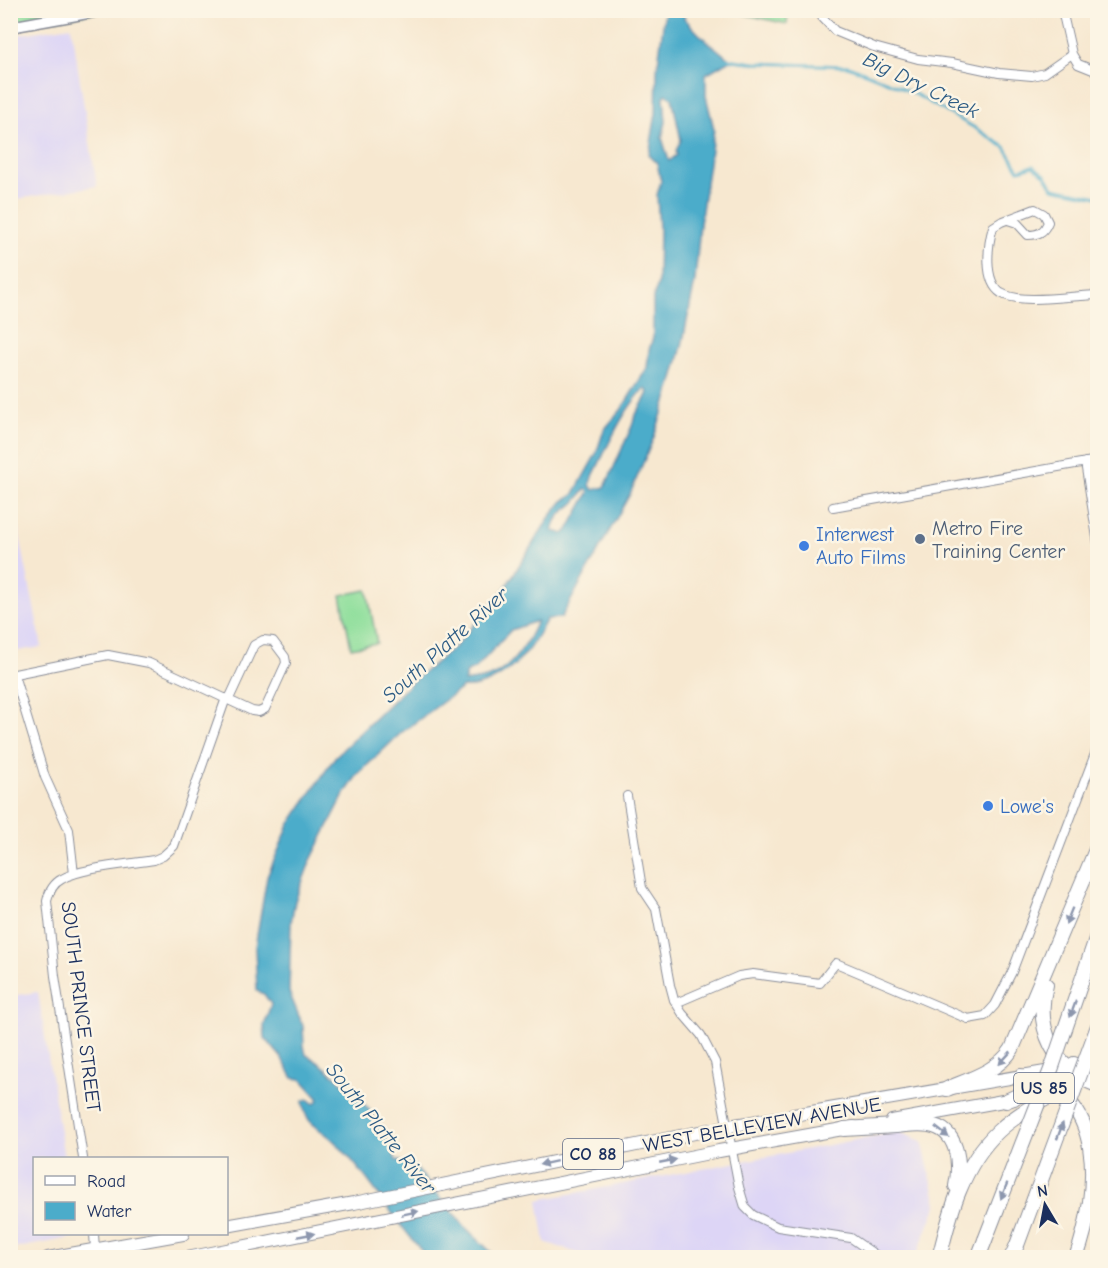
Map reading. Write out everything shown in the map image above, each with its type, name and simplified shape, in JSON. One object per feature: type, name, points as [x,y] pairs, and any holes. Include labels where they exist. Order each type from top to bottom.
[{"type":"highway","points":[[947,1089],[995,1067],[1009,1055],[1098,845]]},
{"type":"highway","name":"US 85","points":[[978,1257],[1052,1067],[1098,933]]},
{"type":"highway","points":[[1056,948],[1042,1002],[1042,1019],[1053,1050],[1069,1068],[1097,1085]]},
{"type":"highway","name":"US 85","points":[[1014,1251],[1098,1026]]},
{"type":"highway","points":[[1006,1101],[1046,1083],[1098,1047]]},
{"type":"highway","points":[[939,1257],[958,1193],[967,1173],[988,1142],[1012,1118],[1098,1068]]},
{"type":"highway","points":[[1021,1076],[1046,1083],[1059,1091],[1073,1102],[1083,1115],[1090,1130],[1094,1149],[1091,1205],[1076,1257]]},
{"type":"highway","points":[[844,1129],[922,1124],[944,1131],[954,1145],[959,1164],[948,1226]]},
{"type":"highway","points":[[1076,1257],[1088,1230],[1098,1186]]},
{"type":"main road","name":"WEST BELLEVIEW AVENUE","points":[[228,1226],[354,1203],[729,1126],[1098,1062]]},
{"type":"main road","name":"WEST BELLEVIEW AVENUE","points":[[187,1257],[358,1225],[733,1148],[1097,1085]]},
{"type":"main road","points":[[48,1257],[96,1253],[174,1235]]},
{"type":"street","points":[[10,27],[104,10]]},
{"type":"street","points":[[819,10],[822,17],[835,31],[874,47],[918,59],[952,63],[999,73],[1032,76],[1045,73],[1072,54]]},
{"type":"street","points":[[1062,10],[1072,54],[1078,64],[1098,72]]},
{"type":"street","points":[[1008,220],[1017,223],[1028,235],[1037,235],[1045,229],[1048,222],[1044,214],[1035,209],[1008,220],[993,227],[989,240],[989,268],[993,282],[1000,292],[1015,297],[1033,298],[1098,295]]},
{"type":"street","points":[[833,507],[1098,460]]},
{"type":"street","points":[[1085,462],[1098,543]]},
{"type":"street","points":[[13,675],[45,777],[69,830],[74,874],[154,860],[174,846],[180,835],[184,815],[227,699],[254,645],[263,640],[273,641],[285,657],[286,663],[266,709],[259,712],[252,711],[227,699],[149,663],[108,655],[13,675]]},
{"type":"street","points":[[676,1003],[740,976],[753,974],[820,983],[836,963],[968,1019],[985,1016],[995,1005],[1012,972],[1098,746]]},
{"type":"street","points":[[627,796],[642,888],[656,909],[670,985],[676,1003],[705,1041],[715,1062],[739,1187],[745,1207],[753,1215],[778,1227],[851,1238],[879,1257]]},
{"type":"street","name":"SOUTH PRINCE STREET","points":[[74,874],[56,883],[48,894],[47,901],[55,976],[83,1157]]},
{"type":"street","points":[[94,1235],[96,1253]]},
{"type":"shaded area","points":[[71,26],[97,186],[11,200],[11,36]]},
{"type":"shaded area","points":[[11,493],[42,647],[10,652]]},
{"type":"shaded area","points":[[38,992],[64,1157],[33,1157],[33,1235],[75,1235],[76,1237],[11,1249],[11,996]]},
{"type":"shaded area","points":[[898,1132],[922,1141],[937,1204],[916,1257],[584,1258],[583,1255],[545,1242],[538,1200]]},
{"type":"green space","points":[[11,11],[104,11],[11,27]]},
{"type":"green space","points":[[741,11],[788,11],[787,24],[743,14]]},
{"type":"green space","points":[[367,590],[377,643],[351,648],[341,595]]},
{"type":"water","name":"South Platte River","points":[[665,11],[685,11],[684,18],[730,60],[706,74],[706,96],[714,129],[700,224],[695,281],[682,346],[669,393],[654,437],[630,494],[561,618],[547,619],[530,647],[512,667],[488,682],[463,687],[401,733],[358,774],[344,795],[310,862],[295,901],[291,922],[289,992],[303,1026],[306,1055],[338,1078],[373,1114],[386,1133],[396,1160],[414,1166],[465,1227],[496,1257],[427,1257],[348,1156],[310,1121],[303,1101],[308,1099],[314,1104],[319,1099],[301,1079],[293,1078],[281,1057],[265,1038],[264,1025],[271,1004],[264,994],[257,991],[255,947],[267,877],[289,825],[335,757],[412,682],[456,646],[505,588],[549,518],[563,501],[573,495],[596,454],[604,430],[621,410],[647,368],[653,338],[653,298],[658,284],[657,195],[661,181],[657,163],[649,155],[656,113],[657,70]],"holes":[[[666,94],[672,98],[681,140],[676,151],[677,155],[669,161],[662,138],[666,122],[664,97]],[[645,388],[648,392],[635,416],[605,487],[593,490],[590,485],[591,480],[615,431]],[[586,489],[589,492],[568,530],[564,534],[553,531],[560,515]],[[537,621],[525,645],[500,672],[482,679],[464,682],[467,672],[476,668],[511,630]]]},
{"type":"waterway","name":"Big Dry Creek","points":[[727,59],[754,63],[848,66],[913,93],[975,128],[1005,147],[1019,170],[1033,166],[1046,176],[1053,188],[1098,197]]},
{"type":"place","name":"Metro Fire Training Center","points":[[920,539]]},
{"type":"place","name":"Interwest Auto Films","points":[[804,546]]},
{"type":"place","name":"Lowe's","points":[[988,806]]}]
